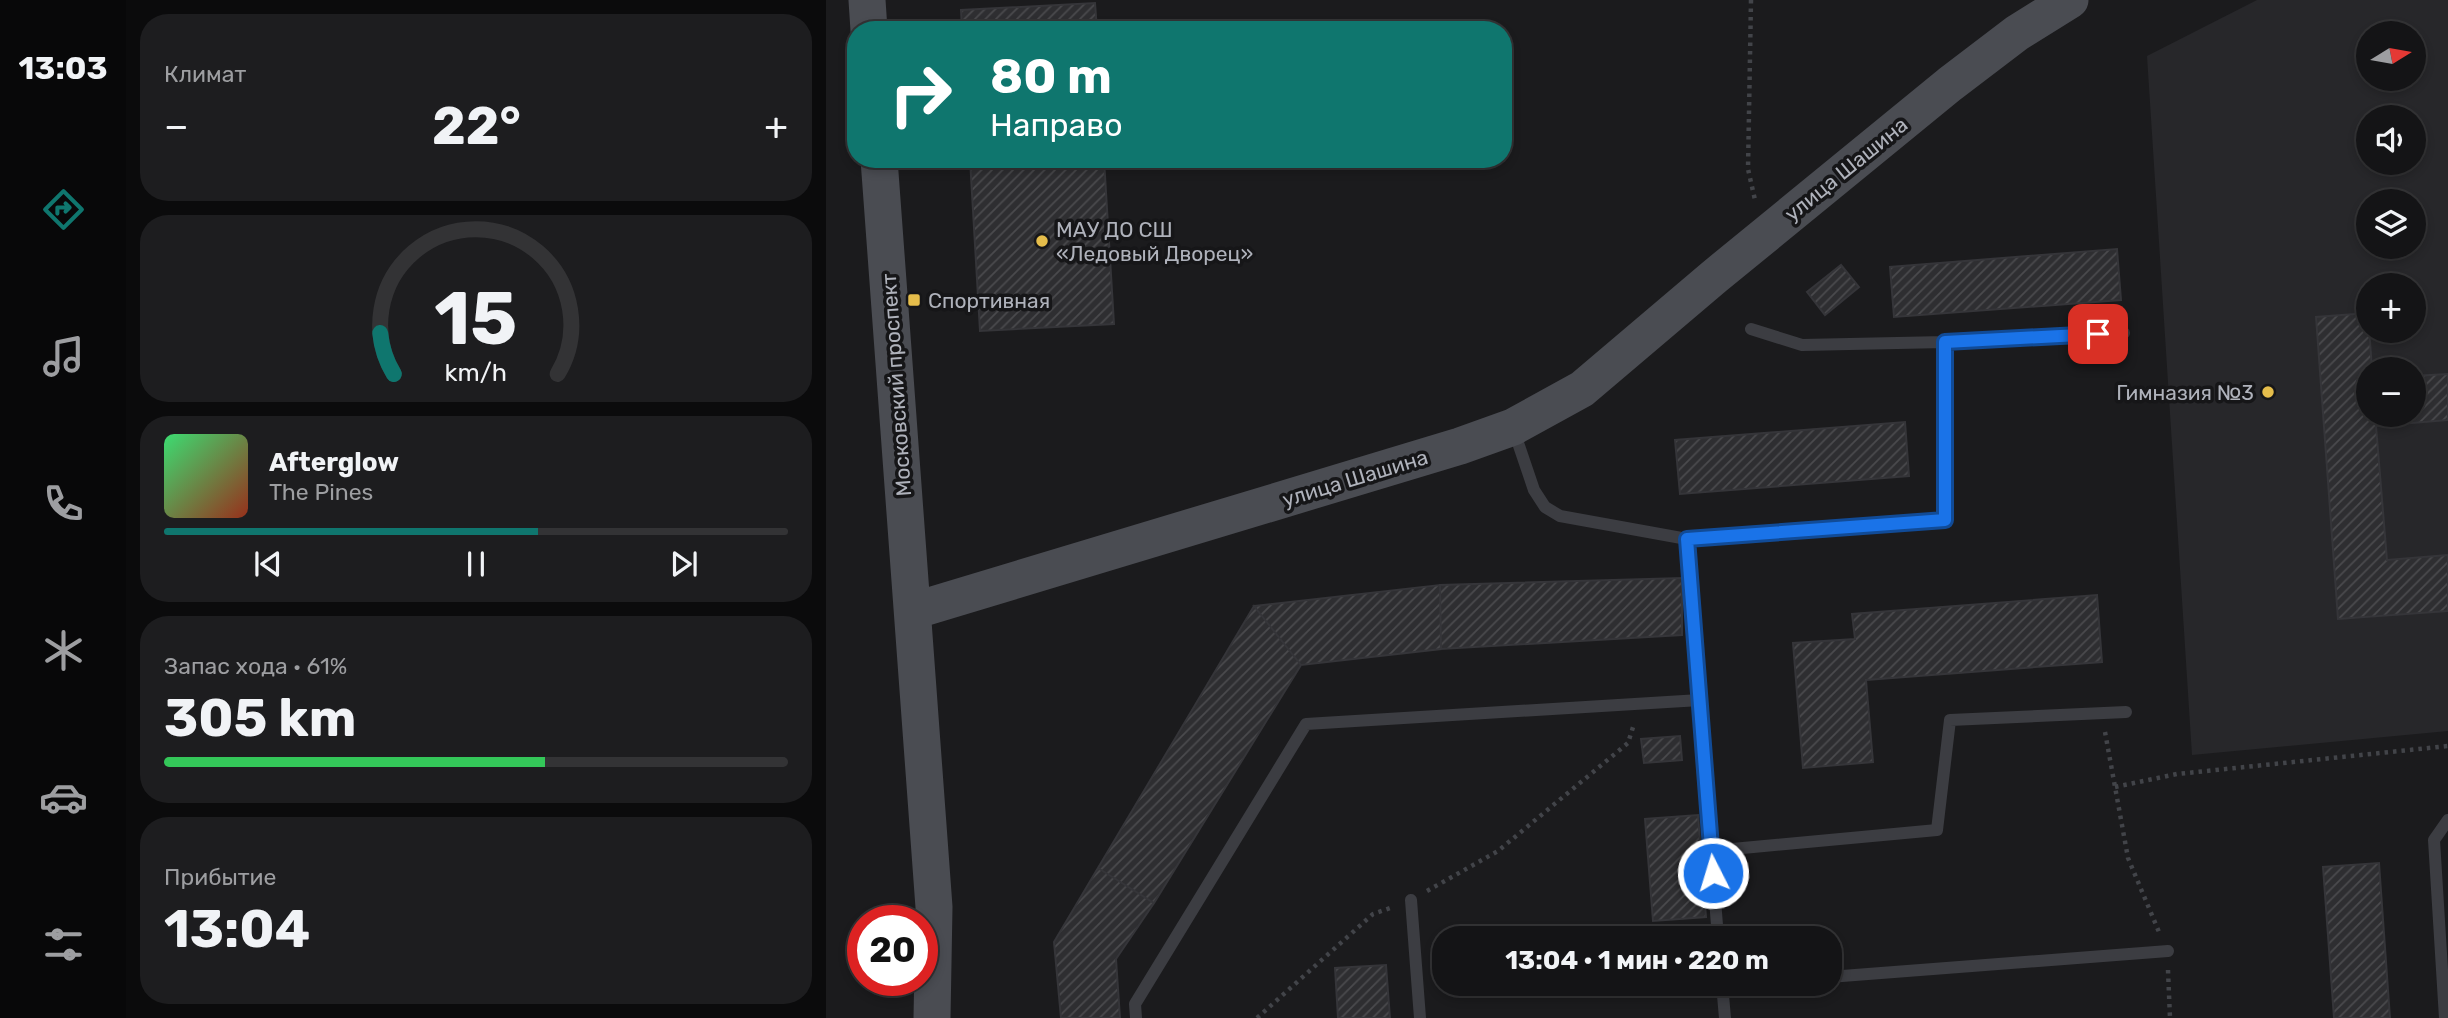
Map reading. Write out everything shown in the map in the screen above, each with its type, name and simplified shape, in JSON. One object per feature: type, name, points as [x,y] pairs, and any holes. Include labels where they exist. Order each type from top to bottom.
[{"type":"street","points":[[867,0],[868,21]]},
{"type":"street","name":"улица Шашина","points":[[913,611],[1460,446],[1513,427],[1582,388],[1950,84],[2017,33],[2070,0]]},
{"type":"street","name":"Московский проспект","points":[[880,168],[913,611]]},
{"type":"street","points":[[913,611],[934,907],[932,1018]]},
{"type":"lane","points":[[1751,329],[1802,345],[1945,342],[2124,333]]},
{"type":"lane","points":[[1513,427],[1534,491],[1545,506],[1560,516],[1687,539],[1945,520],[1945,342]]},
{"type":"lane","points":[[1687,539],[1717,926]]},
{"type":"lane","points":[[1136,1018],[1135,1004],[1306,724],[1700,701]]},
{"type":"lane","points":[[1712,851],[1937,830],[1950,720],[2126,712]]},
{"type":"lane","points":[[2445,1018],[2434,840],[2448,820]]},
{"type":"lane","points":[[1411,900],[1420,1018]]},
{"type":"lane","points":[[1842,976],[2168,951]]},
{"type":"lane","points":[[1723,996],[1725,1018]]},
{"type":"path","points":[[1751,0],[1748,169],[1755,202]]},
{"type":"path","points":[[1257,1018],[1373,914],[1411,900],[1498,851],[1628,743],[1641,704]]},
{"type":"path","points":[[2102,714],[2128,858],[2168,951],[2170,1018]]},
{"type":"path","points":[[2115,787],[2177,774],[2448,747]]},
{"type":"shaded area","name":"Гимназия №3","points":[[2257,0],[2448,0],[2448,731],[2192,755],[2147,56]]},
{"type":"building","points":[[1095,3],[1096,21],[962,21],[961,10]]},
{"type":"building","name":"МАУ ДО СШ «Ледовый Дворец»","points":[[971,168],[1105,168],[1114,324],[980,331]]},
{"type":"building","points":[[2117,249],[2121,300],[1894,317],[1890,267]]},
{"type":"building","points":[[1841,265],[1859,287],[1825,315],[1807,292]]},
{"type":"building","points":[[2356,314],[2356,343],[2370,343],[2371,357],[2356,357],[2356,427],[2376,427],[2387,560],[2448,555],[2448,611],[2338,619],[2316,317]]},
{"type":"building","points":[[2448,374],[2448,420],[2426,422],[2426,375]]},
{"type":"building","points":[[1905,422],[1909,476],[1680,494],[1675,440]]},
{"type":"building","points":[[1682,578],[1682,635],[1441,649],[1440,585]]},
{"type":"building","points":[[1440,585],[1441,649],[1301,665],[1254,606]]},
{"type":"building","points":[[2097,595],[2102,662],[1866,680],[1873,762],[1803,768],[1793,643],[1855,639],[1852,614]]},
{"type":"building","points":[[1254,606],[1301,665],[1154,903],[1098,868]]},
{"type":"building","points":[[1680,736],[1682,760],[1644,763],[1641,739]]},
{"type":"building","points":[[1698,815],[1706,917],[1653,921],[1645,819]]},
{"type":"building","points":[[2379,863],[2390,1018],[2334,1018],[2323,867]]},
{"type":"building","points":[[1098,868],[1154,903],[1116,959],[1120,1018],[1061,1018],[1054,942]]},
{"type":"building","points":[[1386,965],[1390,1018],[1338,1018],[1335,968]]},
{"type":"place","name":"МАУ ДО СШ «Ледовый Дворец»","points":[[1042,241]]},
{"type":"place","name":"Спортивная","points":[[914,300]]},
{"type":"place","name":"Гимназия №3","points":[[2268,392]]},
{"type":"route","points":[[1713,873],[1687,539],[1945,520],[1945,342],[2098,334]]}]
